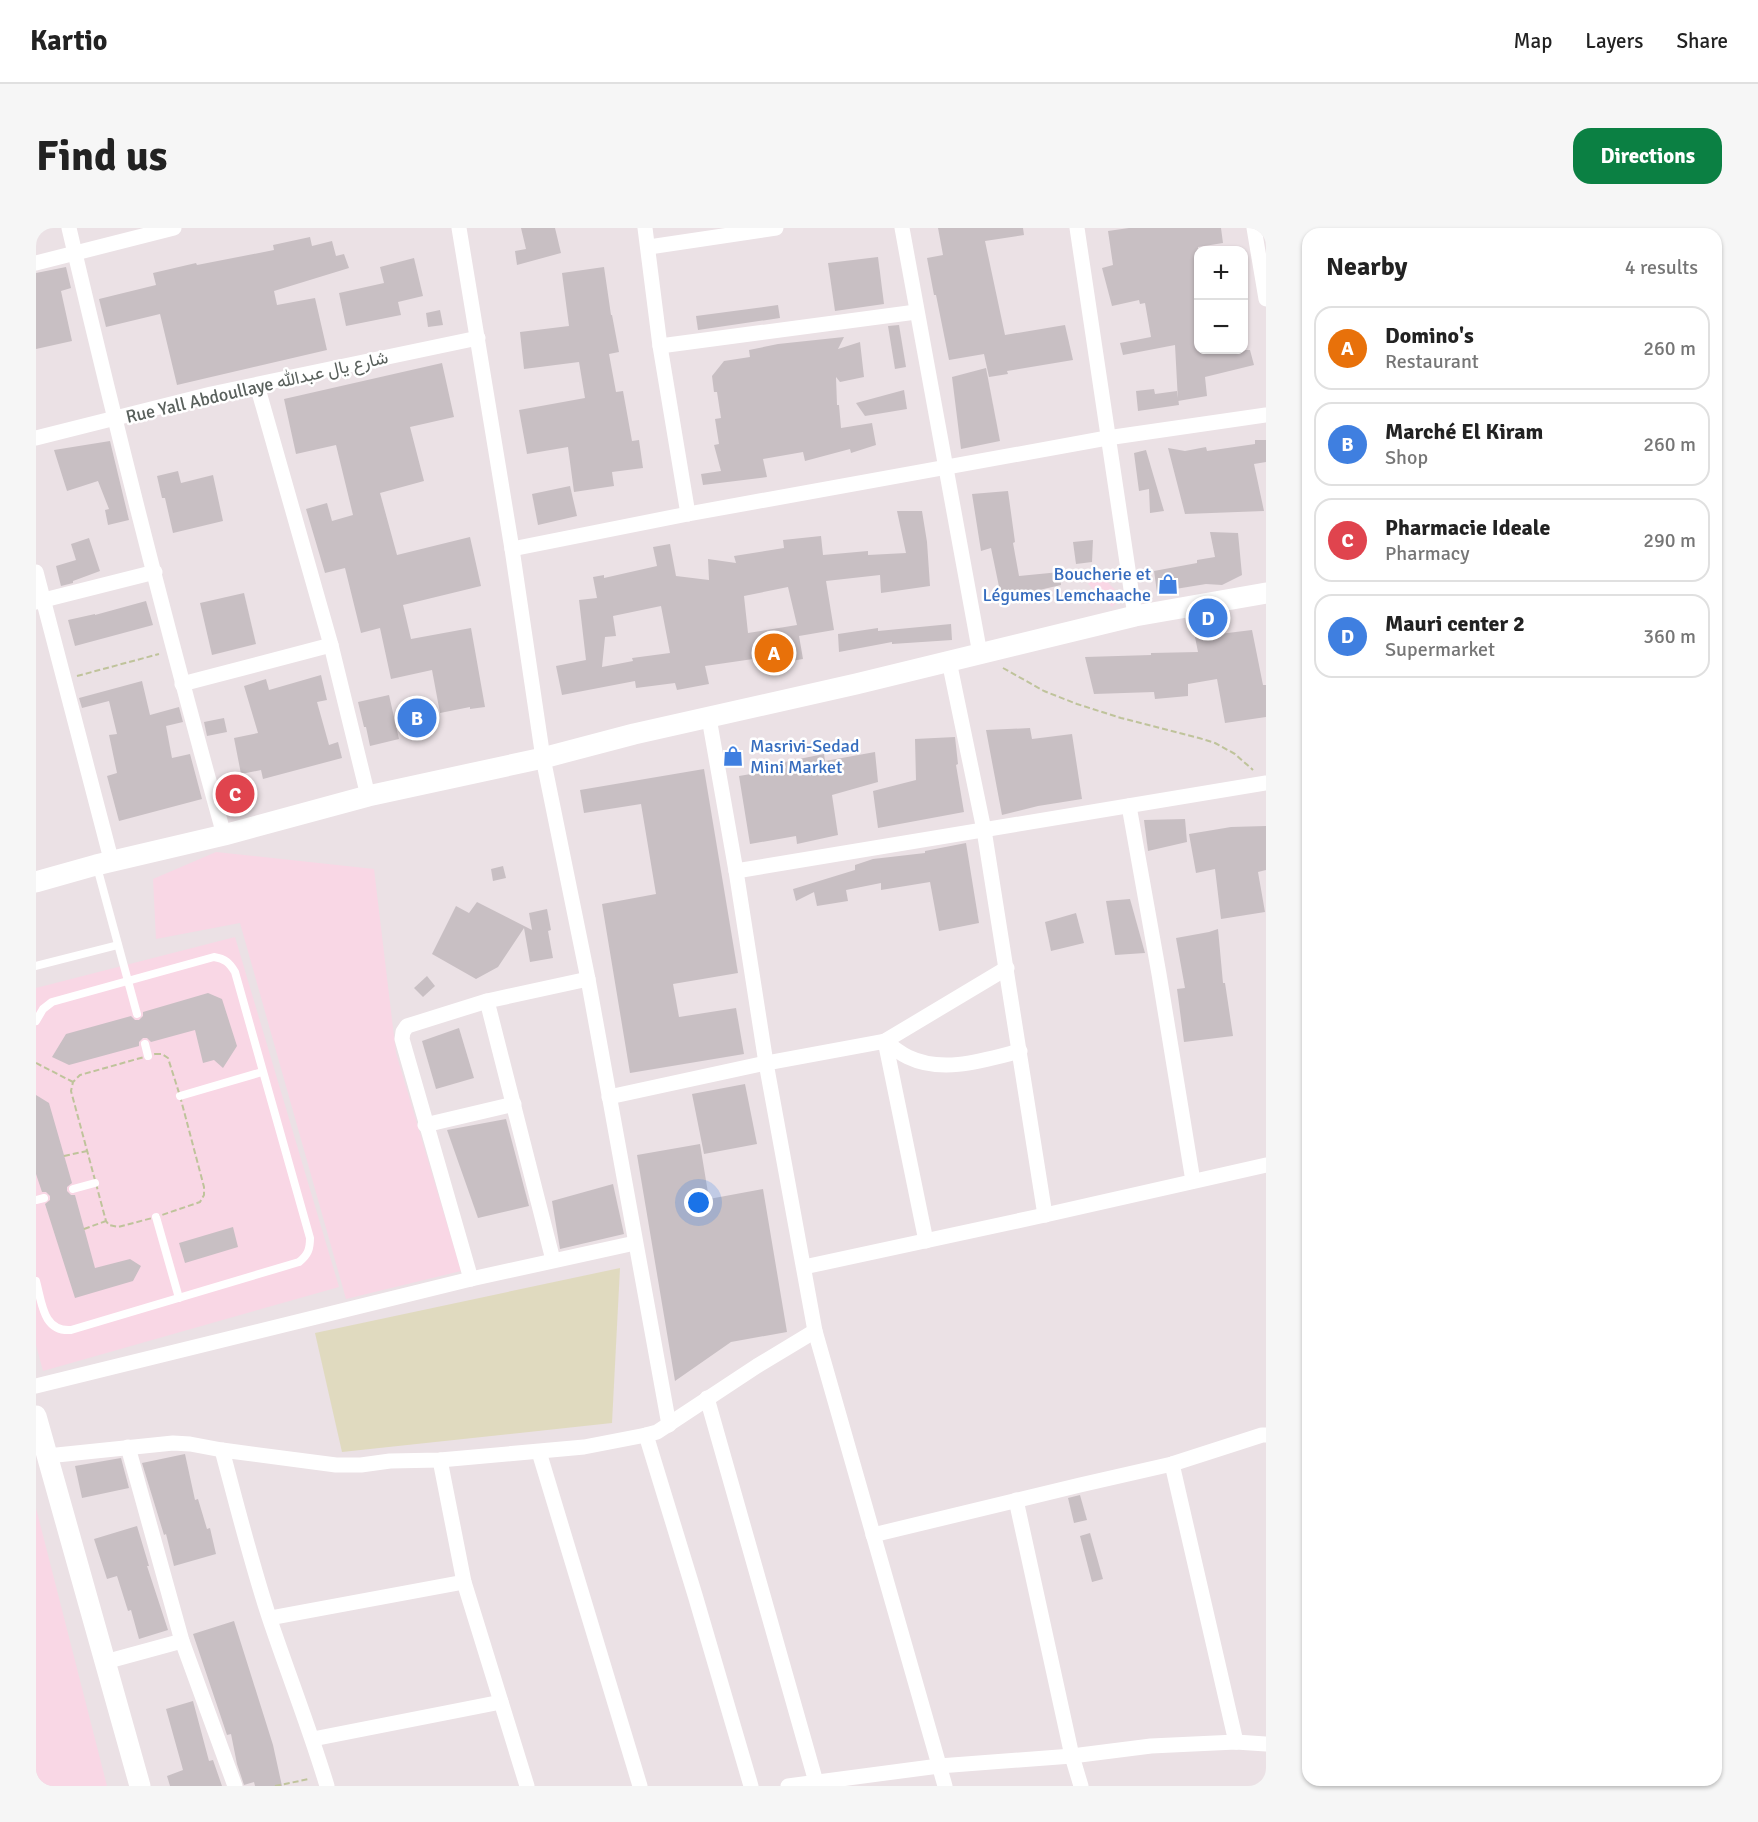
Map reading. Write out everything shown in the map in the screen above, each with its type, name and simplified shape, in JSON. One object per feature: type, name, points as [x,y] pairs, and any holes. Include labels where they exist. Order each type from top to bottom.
[{"type":"street","points":[[69,228],[114,419],[155,572],[173,650],[224,836]]},
{"type":"street","points":[[36,263],[174,228]]},
{"type":"street","points":[[459,228],[512,549],[543,758],[588,979],[669,1425]]},
{"type":"street","points":[[645,228],[660,346],[688,514]]},
{"type":"street","points":[[649,247],[776,228]]},
{"type":"street","points":[[902,228],[980,654]]},
{"type":"street","points":[[1077,228],[1135,616]]},
{"type":"street","points":[[1254,228],[1266,299]]},
{"type":"street","points":[[660,346],[916,312]]},
{"type":"street","name":"Rue Yall Abdoullaye شارع يال عبدالله","points":[[36,438],[257,385],[478,338]]},
{"type":"street","points":[[257,385],[331,645],[369,796]]},
{"type":"street","points":[[512,549],[688,514],[1107,438],[1266,415]]},
{"type":"street","points":[[36,572],[40,602],[64,680],[104,864]]},
{"type":"street","points":[[40,602],[155,572]]},
{"type":"street","points":[[36,882],[224,836],[369,796],[543,758],[634,734],[1135,616],[1266,593]]},
{"type":"street","points":[[182,684],[331,645]]},
{"type":"street","points":[[949,661],[984,830],[1045,1215]]},
{"type":"street","points":[[709,718],[766,1063],[815,1331],[945,1786]]},
{"type":"street","points":[[736,871],[1129,806],[1262,778]]},
{"type":"street","points":[[1129,806],[1193,1181]]},
{"type":"street","points":[[609,1097],[766,1063],[885,1041],[1007,968]]},
{"type":"street","points":[[471,1279],[425,1125],[402,1039],[403,1032],[407,1026],[487,1002],[588,979]]},
{"type":"street","points":[[487,1002],[553,1260]]},
{"type":"street","points":[[885,1041],[910,1058],[926,1063],[949,1065],[978,1062],[1020,1051]]},
{"type":"street","points":[[885,1041],[926,1241]]},
{"type":"street","points":[[425,1125],[514,1104]]},
{"type":"street","points":[[804,1267],[1266,1165]]},
{"type":"street","points":[[36,1386],[471,1279],[635,1243]]},
{"type":"street","points":[[47,1456],[173,1443],[336,1465],[361,1465],[584,1447],[646,1435],[669,1425],[707,1398],[815,1331]]},
{"type":"street","points":[[707,1398],[816,1782]]},
{"type":"street","points":[[36,1416],[140,1786]]},
{"type":"street","points":[[873,1535],[1172,1464],[1262,1434],[1266,1435]]},
{"type":"street","points":[[646,1435],[751,1786]]},
{"type":"street","points":[[128,1447],[182,1641],[235,1786]]},
{"type":"street","points":[[222,1450],[253,1564],[326,1781]]},
{"type":"street","points":[[539,1452],[640,1786]]},
{"type":"street","points":[[440,1460],[464,1582],[527,1786]]},
{"type":"street","points":[[1172,1464],[1236,1742]]},
{"type":"street","points":[[1016,1500],[1072,1756],[1081,1786]]},
{"type":"street","points":[[270,1618],[464,1582]]},
{"type":"street","points":[[105,1662],[182,1641]]},
{"type":"street","points":[[313,1738],[501,1702]]},
{"type":"street","points":[[788,1786],[939,1766],[1072,1756],[1151,1746],[1236,1742],[1266,1744]]},
{"type":"lane","points":[[104,864],[118,945],[137,1014]]},
{"type":"lane","points":[[36,966],[118,945]]},
{"type":"lane","points":[[36,1021],[43,1009],[52,1002],[213,957],[224,959],[231,964],[310,1238],[310,1247],[306,1256],[299,1262],[71,1330],[54,1327],[48,1320],[36,1281]]},
{"type":"lane","points":[[145,1044],[148,1056]]},
{"type":"lane","points":[[180,1096],[262,1072]]},
{"type":"lane","points":[[73,1190],[95,1183]]},
{"type":"lane","points":[[156,1217],[179,1298]]},
{"type":"path","points":[[64,680],[173,650]]},
{"type":"path","points":[[980,654],[1044,692],[1121,718],[1215,743],[1235,754],[1262,778]]},
{"type":"path","points":[[162,1054],[168,1058],[204,1187],[204,1195],[200,1202],[118,1227],[109,1225],[95,1183],[71,1090],[73,1082],[80,1076],[148,1056],[162,1054]]},
{"type":"path","points":[[36,1063],[73,1082]]},
{"type":"path","points":[[64,1156],[87,1151]]},
{"type":"path","points":[[84,1229],[106,1221]]},
{"type":"path","points":[[274,1786],[326,1781]]},
{"type":"shaded area","points":[[1098,572],[1122,597],[1112,607],[1088,584]]},
{"type":"shaded area","points":[[216,852],[374,869],[396,1053],[461,1271],[346,1299],[240,923],[156,939],[153,879]]},
{"type":"shaded area","points":[[235,937],[339,1287],[43,1371],[36,1345],[36,988]]},
{"type":"shaded area","points":[[620,1268],[612,1423],[342,1452],[315,1333]]},
{"type":"shaded area","points":[[36,1508],[107,1786],[36,1786]]},
{"type":"building","points":[[521,228],[555,228],[561,253],[517,265],[515,251],[526,249]]},
{"type":"building","points":[[938,228],[1023,228],[1024,235],[985,241],[1005,335],[1065,325],[1073,360],[1007,371],[1008,374],[989,377],[984,354],[949,360],[927,258],[943,255]]},
{"type":"building","points":[[1129,228],[1221,228],[1223,243],[1194,246],[1194,354],[1248,354],[1250,350],[1254,365],[1205,377],[1207,396],[1178,401],[1175,345],[1123,355],[1120,343],[1151,337],[1145,303],[1140,304],[1139,300],[1112,306],[1102,268],[1113,265],[1108,231]]},
{"type":"building","points":[[310,237],[312,246],[332,241],[336,256],[344,254],[349,268],[274,291],[277,305],[315,298],[327,350],[177,385],[160,314],[106,327],[99,299],[156,285],[153,273],[274,250],[273,245]]},
{"type":"building","points":[[878,257],[884,304],[835,311],[828,263]]},
{"type":"building","points":[[414,258],[423,296],[398,302],[401,315],[346,326],[339,293],[384,283],[380,267]]},
{"type":"building","points":[[66,267],[71,288],[61,291],[72,341],[36,349],[36,273]]},
{"type":"building","points":[[604,267],[619,352],[609,354],[616,392],[623,391],[632,441],[639,440],[643,468],[612,472],[614,486],[574,492],[568,447],[527,454],[519,410],[585,398],[579,362],[524,369],[520,332],[569,326],[562,273]]},
{"type":"building","points":[[778,305],[780,318],[698,330],[696,316]]},
{"type":"building","points":[[440,310],[443,325],[428,327],[426,313]]},
{"type":"building","points":[[899,325],[906,367],[895,369],[888,326]]},
{"type":"building","points":[[844,337],[838,349],[860,342],[864,377],[840,382],[836,377],[841,428],[872,423],[876,445],[851,453],[850,449],[805,461],[803,452],[763,459],[767,477],[703,485],[701,474],[721,471],[714,445],[719,444],[715,419],[721,418],[712,376],[724,361],[750,357],[749,350],[778,344]]},
{"type":"building","points":[[442,363],[454,417],[410,427],[424,481],[380,493],[397,555],[470,537],[481,586],[403,605],[411,639],[471,628],[485,707],[470,709],[470,707],[440,713],[432,670],[391,679],[380,628],[361,633],[345,568],[325,573],[306,509],[327,503],[332,521],[353,515],[336,445],[296,454],[284,399]]},
{"type":"building","points":[[986,368],[1000,441],[961,449],[952,377]]},
{"type":"building","points":[[1154,389],[1155,394],[1177,391],[1179,405],[1138,411],[1136,391]]},
{"type":"building","points":[[904,390],[907,409],[865,416],[856,403]]},
{"type":"building","points":[[1255,440],[1266,440],[1266,462],[1254,464],[1264,511],[1185,514],[1168,448],[1185,451],[1206,447],[1207,451],[1255,444]]},
{"type":"building","points":[[110,441],[129,520],[108,525],[105,510],[109,509],[98,481],[67,491],[54,450]]},
{"type":"building","points":[[1146,450],[1164,511],[1150,513],[1149,489],[1139,491],[1134,453]]},
{"type":"building","points":[[178,471],[181,483],[213,475],[223,521],[173,533],[157,476]]},
{"type":"building","points":[[570,486],[577,516],[538,525],[532,494]]},
{"type":"building","points":[[1008,491],[1019,576],[1060,572],[1061,585],[1022,594],[1023,601],[1002,601],[991,548],[981,551],[972,494]]},
{"type":"building","points":[[897,511],[922,511],[930,586],[881,593],[880,575],[826,581],[834,630],[799,636],[803,659],[761,666],[760,658],[705,666],[709,684],[677,690],[675,683],[636,688],[635,681],[562,695],[556,666],[586,660],[579,600],[597,598],[593,577],[604,575],[604,578],[657,566],[653,547],[670,544],[676,576],[709,580],[708,559],[736,563],[734,556],[784,548],[783,540],[821,536],[823,555],[868,551],[868,555],[906,553]],"holes":[[[788,587],[797,625],[748,633],[744,596]],[[661,606],[670,653],[632,658],[633,661],[602,667],[605,637],[616,636],[613,616]]]},
{"type":"building","points":[[1210,532],[1238,533],[1242,575],[1222,585],[1206,584],[1157,592],[1154,571],[1197,563],[1197,560],[1215,557]]},
{"type":"building","points":[[89,538],[100,571],[61,586],[56,566],[76,560],[71,544]]},
{"type":"building","points":[[1093,540],[1092,562],[1076,564],[1073,542]]},
{"type":"building","points":[[244,593],[256,644],[212,655],[200,603]]},
{"type":"building","points":[[146,601],[153,625],[75,646],[68,620]]},
{"type":"building","points":[[951,624],[952,640],[892,644],[892,642],[839,652],[838,634],[878,628],[878,631]]},
{"type":"building","points":[[1252,630],[1263,685],[1266,685],[1266,717],[1225,723],[1217,679],[1188,684],[1188,696],[1155,699],[1154,692],[1094,694],[1085,657],[1198,652],[1195,637]]},
{"type":"building","points":[[321,675],[327,700],[317,702],[329,745],[338,742],[342,758],[263,779],[261,770],[241,774],[234,738],[258,733],[244,686],[266,679],[269,690]]},
{"type":"building","points":[[142,681],[150,715],[179,707],[183,722],[166,726],[172,758],[190,754],[202,799],[119,821],[107,776],[117,773],[109,735],[117,734],[109,701],[82,708],[79,698]]},
{"type":"building","points":[[389,695],[399,739],[370,746],[358,702]]},
{"type":"building","points":[[224,718],[227,732],[207,736],[204,722]]},
{"type":"building","points":[[1030,728],[1032,739],[1072,734],[1082,799],[1002,815],[986,730]]},
{"type":"building","points":[[955,737],[958,764],[956,765],[964,812],[878,828],[873,791],[916,780],[915,739]]},
{"type":"building","points":[[875,752],[878,782],[832,795],[838,835],[797,844],[796,836],[750,844],[739,776],[786,768],[784,762],[824,754],[825,761]]},
{"type":"building","points":[[704,769],[738,973],[673,984],[679,1017],[736,1008],[744,1054],[630,1073],[602,904],[656,894],[641,804],[584,813],[580,790]]},
{"type":"building","points":[[1185,819],[1187,842],[1148,851],[1144,820]]},
{"type":"building","points":[[1266,826],[1266,870],[1258,872],[1265,912],[1221,919],[1215,869],[1196,873],[1189,834],[1231,827]]},
{"type":"building","points":[[966,843],[979,923],[939,931],[930,882],[881,890],[881,883],[846,890],[848,901],[817,906],[814,892],[796,901],[793,889],[855,870],[855,865],[873,859],[925,853],[925,851]]},
{"type":"building","points":[[503,866],[506,878],[493,881],[491,869]]},
{"type":"building","points":[[1130,899],[1145,953],[1115,955],[1106,901]]},
{"type":"building","points":[[477,902],[532,930],[529,913],[547,909],[553,958],[530,962],[524,928],[498,967],[476,979],[432,954],[456,906],[469,913]]},
{"type":"building","points":[[1076,913],[1084,943],[1051,951],[1045,922]]},
{"type":"building","points":[[1218,929],[1223,983],[1225,983],[1233,1036],[1184,1042],[1177,989],[1185,988],[1176,938]]},
{"type":"building","points":[[427,976],[435,986],[423,997],[414,988]]},
{"type":"building","points":[[208,993],[222,999],[237,1046],[223,1068],[214,1060],[203,1063],[195,1030],[151,1042],[143,1038],[139,1046],[69,1065],[52,1057],[66,1034],[131,1016],[139,1020],[143,1012]]},
{"type":"building","points":[[459,1028],[474,1078],[436,1089],[422,1041]]},
{"type":"building","points":[[745,1084],[757,1144],[704,1154],[692,1094]]},
{"type":"building","points":[[36,1095],[49,1103],[72,1183],[67,1187],[67,1191],[75,1195],[95,1268],[130,1259],[141,1266],[133,1281],[75,1298],[45,1204],[50,1200],[50,1196],[42,1192],[36,1174]]},
{"type":"building","points":[[506,1119],[529,1206],[478,1218],[447,1130]]},
{"type":"building","points":[[700,1144],[709,1199],[763,1189],[787,1332],[731,1342],[675,1381],[637,1155]]},
{"type":"building","points":[[613,1184],[624,1234],[560,1249],[552,1201]]},
{"type":"building","points":[[233,1227],[238,1247],[185,1263],[179,1243]]},
{"type":"building","points":[[185,1454],[195,1500],[198,1499],[207,1529],[210,1528],[216,1554],[174,1566],[166,1534],[164,1535],[142,1463]]},
{"type":"building","points":[[121,1458],[129,1488],[82,1498],[75,1466]]},
{"type":"building","points":[[1080,1495],[1087,1520],[1074,1523],[1068,1498]]},
{"type":"building","points":[[137,1526],[149,1566],[147,1566],[168,1630],[139,1639],[131,1610],[128,1611],[117,1576],[107,1579],[94,1539]]},
{"type":"building","points":[[1090,1533],[1103,1579],[1092,1582],[1080,1536]]},
{"type":"building","points":[[234,1621],[273,1745],[282,1786],[255,1786],[254,1782],[244,1785],[231,1734],[227,1735],[193,1634]]},
{"type":"building","points":[[193,1701],[209,1761],[213,1760],[222,1786],[170,1786],[167,1776],[183,1770],[166,1709]]},
{"type":"place","name":"Boucherie et Légumes Lemchaache","points":[[1168,584]]},
{"type":"place","name":"Mauri center 2","points":[[1208,618]]},
{"type":"place","name":"Domino's","points":[[774,653]]},
{"type":"place","name":"Marché El Kiram","points":[[417,718]]},
{"type":"place","name":"Masrivi-Sedad Mini Market","points":[[733,756]]},
{"type":"place","name":"Pharmacie Ideale","points":[[235,794]]}]
